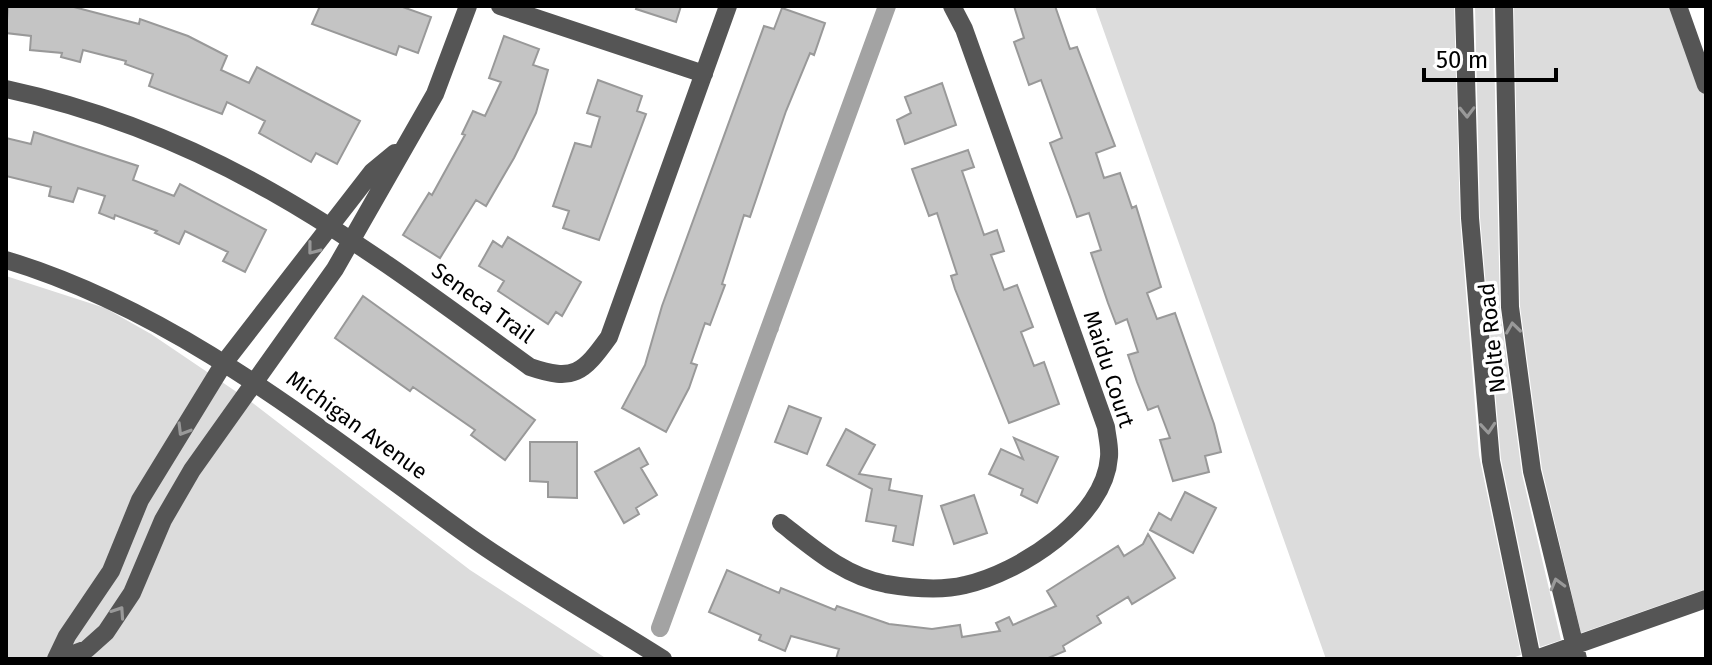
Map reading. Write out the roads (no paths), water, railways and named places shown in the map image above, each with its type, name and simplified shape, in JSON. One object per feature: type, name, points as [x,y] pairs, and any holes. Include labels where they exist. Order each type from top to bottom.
[{"type":"street","points":[[58,659],[87,649],[106,632],[132,593],[175,499],[353,238],[400,149],[435,94],[468,6]]},
{"type":"street","points":[[500,6],[704,74]]},
{"type":"street","name":"Seneca Trail","points":[[6,89],[66,102],[145,129],[226,165],[353,238],[530,367],[558,376],[575,373],[593,359],[609,337],[728,6]]},
{"type":"street","name":"Maidu Court","points":[[781,523],[841,569],[884,584],[963,586],[998,575],[1061,536],[1090,508],[1103,483],[1109,458],[1106,427],[964,29],[952,6]]},
{"type":"street","name":"Nolte Road","points":[[1464,6],[1470,218],[1491,461],[1534,659]]},
{"type":"street","name":"Nolte Road","points":[[1504,6],[1510,307],[1532,471],[1576,652]]},
{"type":"street","points":[[1678,6],[1706,85]]},
{"type":"street","points":[[58,659],[67,636],[111,571],[150,485],[224,363],[372,172],[400,149]]},
{"type":"street","name":"Michigan Avenue","points":[[6,260],[105,297],[256,382],[467,535],[663,659]]},
{"type":"street","points":[[150,485],[175,499]]},
{"type":"street","points":[[1534,659],[1576,652],[1706,599]]},
{"type":"waterway","points":[[660,628],[887,6]]},
{"type":"waterway","points":[[771,328],[776,330]]}]
